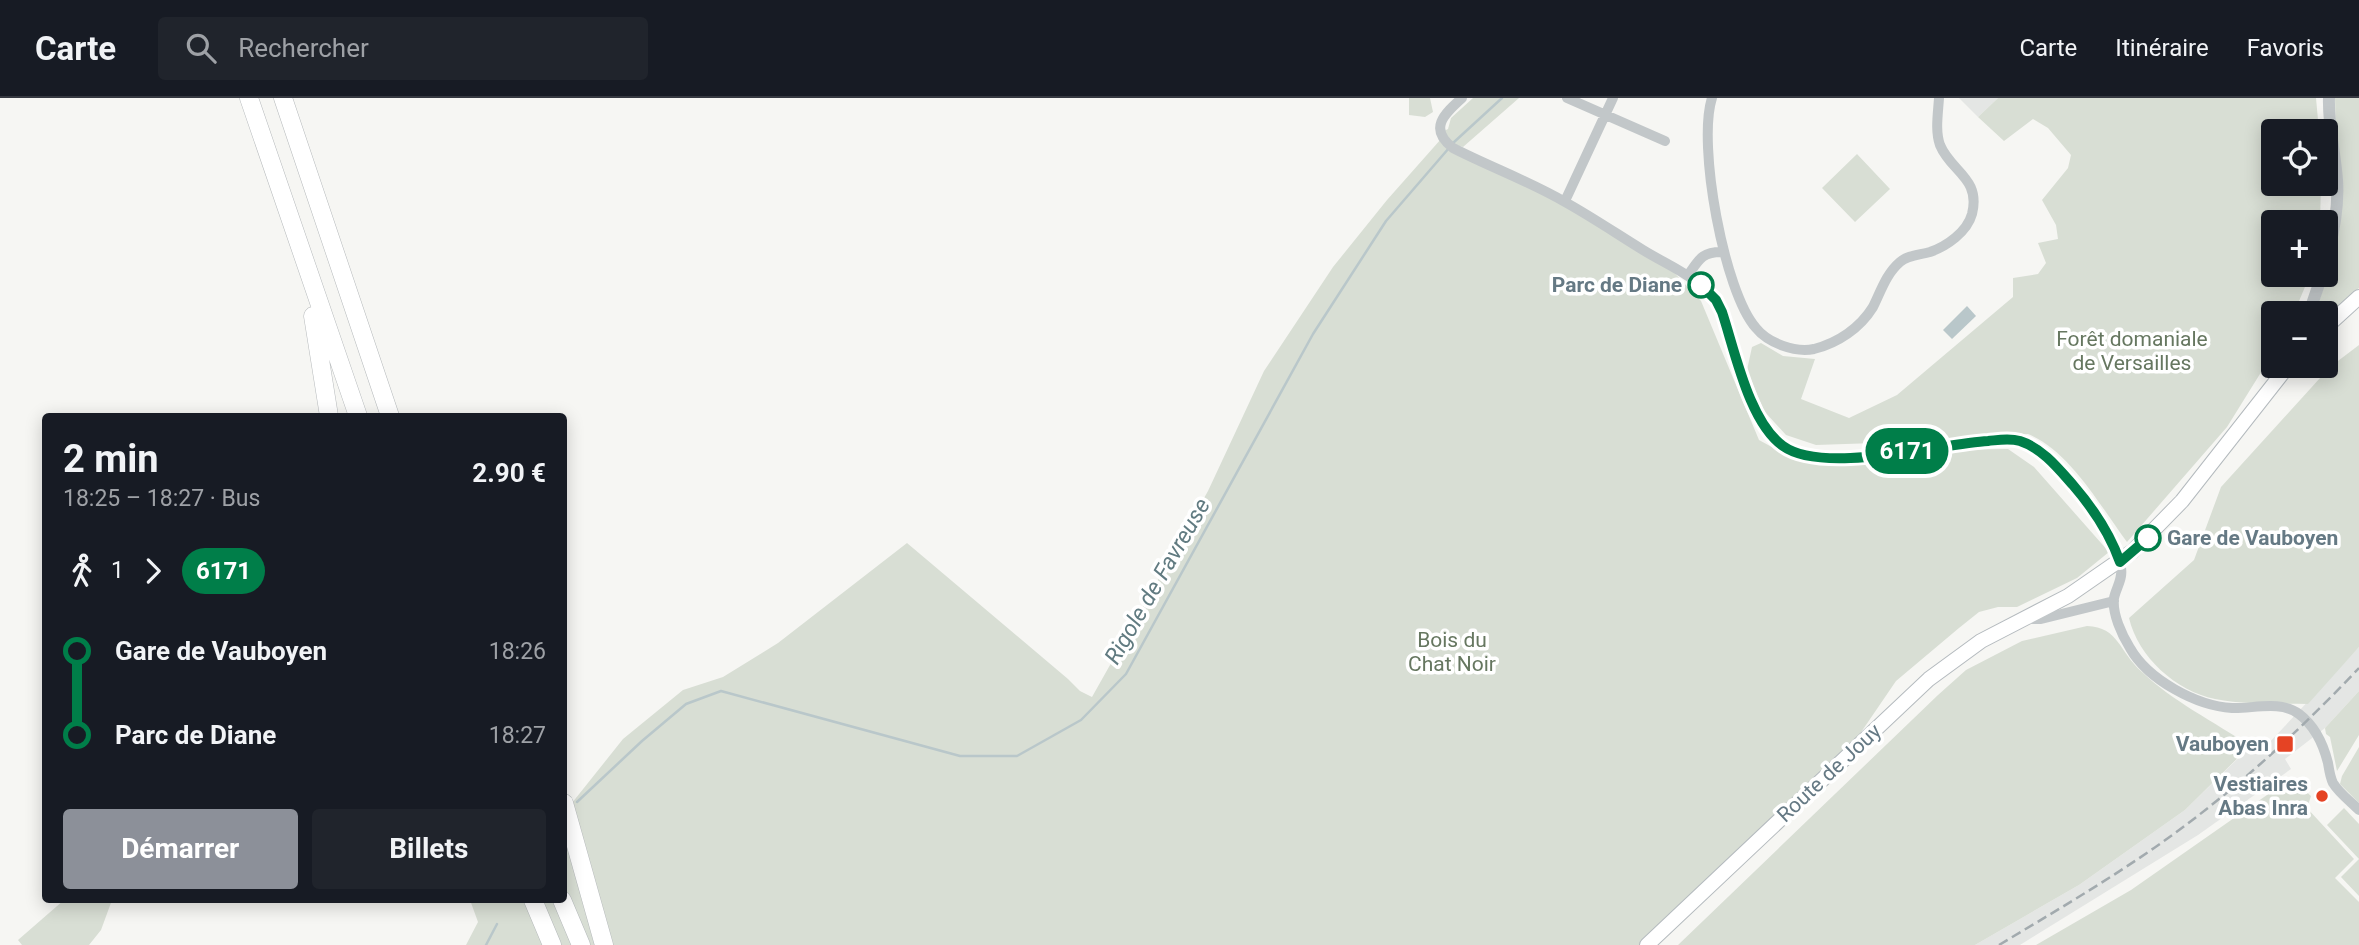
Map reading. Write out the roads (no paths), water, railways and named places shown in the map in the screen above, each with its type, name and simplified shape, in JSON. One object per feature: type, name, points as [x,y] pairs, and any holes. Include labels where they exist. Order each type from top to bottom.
[{"type":"highway","points":[[249,98],[357,413]]},
{"type":"highway","points":[[284,98],[389,413]]},
{"type":"highway","points":[[313,288],[312,308],[329,413]]},
{"type":"highway","points":[[567,814],[604,945]]},
{"type":"highway","points":[[534,903],[552,945]]},
{"type":"highway","points":[[563,903],[581,945]]},
{"type":"main road","points":[[2338,316],[2359,297]]},
{"type":"main road","name":"Route de Jouy","points":[[1647,945],[1929,679],[1980,641],[2068,596],[2120,562],[2148,538],[2182,500],[2279,378]]},
{"type":"street","points":[[1462,98],[1441,120],[1440,128],[1448,143],[1565,201],[1665,263],[1689,274],[1716,300],[1747,393],[1758,416],[1783,446],[1813,457],[1830,458],[1870,456],[1972,441],[2008,439],[2035,448],[2081,495],[2114,545],[2120,562],[2121,576],[2114,601],[2117,617],[2130,649],[2150,671],[2181,692],[2211,706],[2277,706],[2294,710],[2321,740],[2334,785],[2359,810]]},
{"type":"street","points":[[1567,98],[1665,141]]},
{"type":"street","points":[[1565,201],[1613,98]]},
{"type":"street","points":[[1712,98],[1710,186],[1724,252],[1746,313],[1756,329],[1767,338],[1804,350],[1830,344],[1847,335],[1867,316],[1880,288],[1896,265],[1903,259],[1933,251],[1961,234],[1969,222],[1973,200],[1971,186],[1943,151],[1939,141],[1939,98]]},
{"type":"street","points":[[2329,98],[2329,127],[2337,182],[2335,210]]},
{"type":"street","points":[[1689,274],[1702,255],[1708,252],[1724,252]]},
{"type":"street","name":"Route de Jouy","points":[[2023,619],[2041,619],[2114,601]]},
{"type":"waterway","name":"Rigole de Favreuse","points":[[1453,143],[1502,98]]},
{"type":"waterway","name":"Rigole de Favreuse","points":[[577,802],[686,704],[721,691],[960,756],[1017,756],[1081,720],[1126,674],[1313,334],[1386,221],[1449,148]]},
{"type":"waterway","name":"Rigole de Favreuse","points":[[486,945],[497,924]]},
{"type":"railway","points":[[1999,945],[2111,877],[2200,814],[2271,755],[2359,668]]},
{"type":"place","name":"Parc de Diane","points":[[1701,285]]},
{"type":"place","name":"Gare de Vauboyen","points":[[2148,538]]},
{"type":"place","name":"Vauboyen","points":[[2285,744]]},
{"type":"place","name":"Vestiaires Abas Inra","points":[[2322,796]]},
{"type":"park label","name":"Forêt domaniale de Versailles","points":[[2132,351]]},
{"type":"park label","name":"Bois du Chat Noir","points":[[1452,652]]}]
